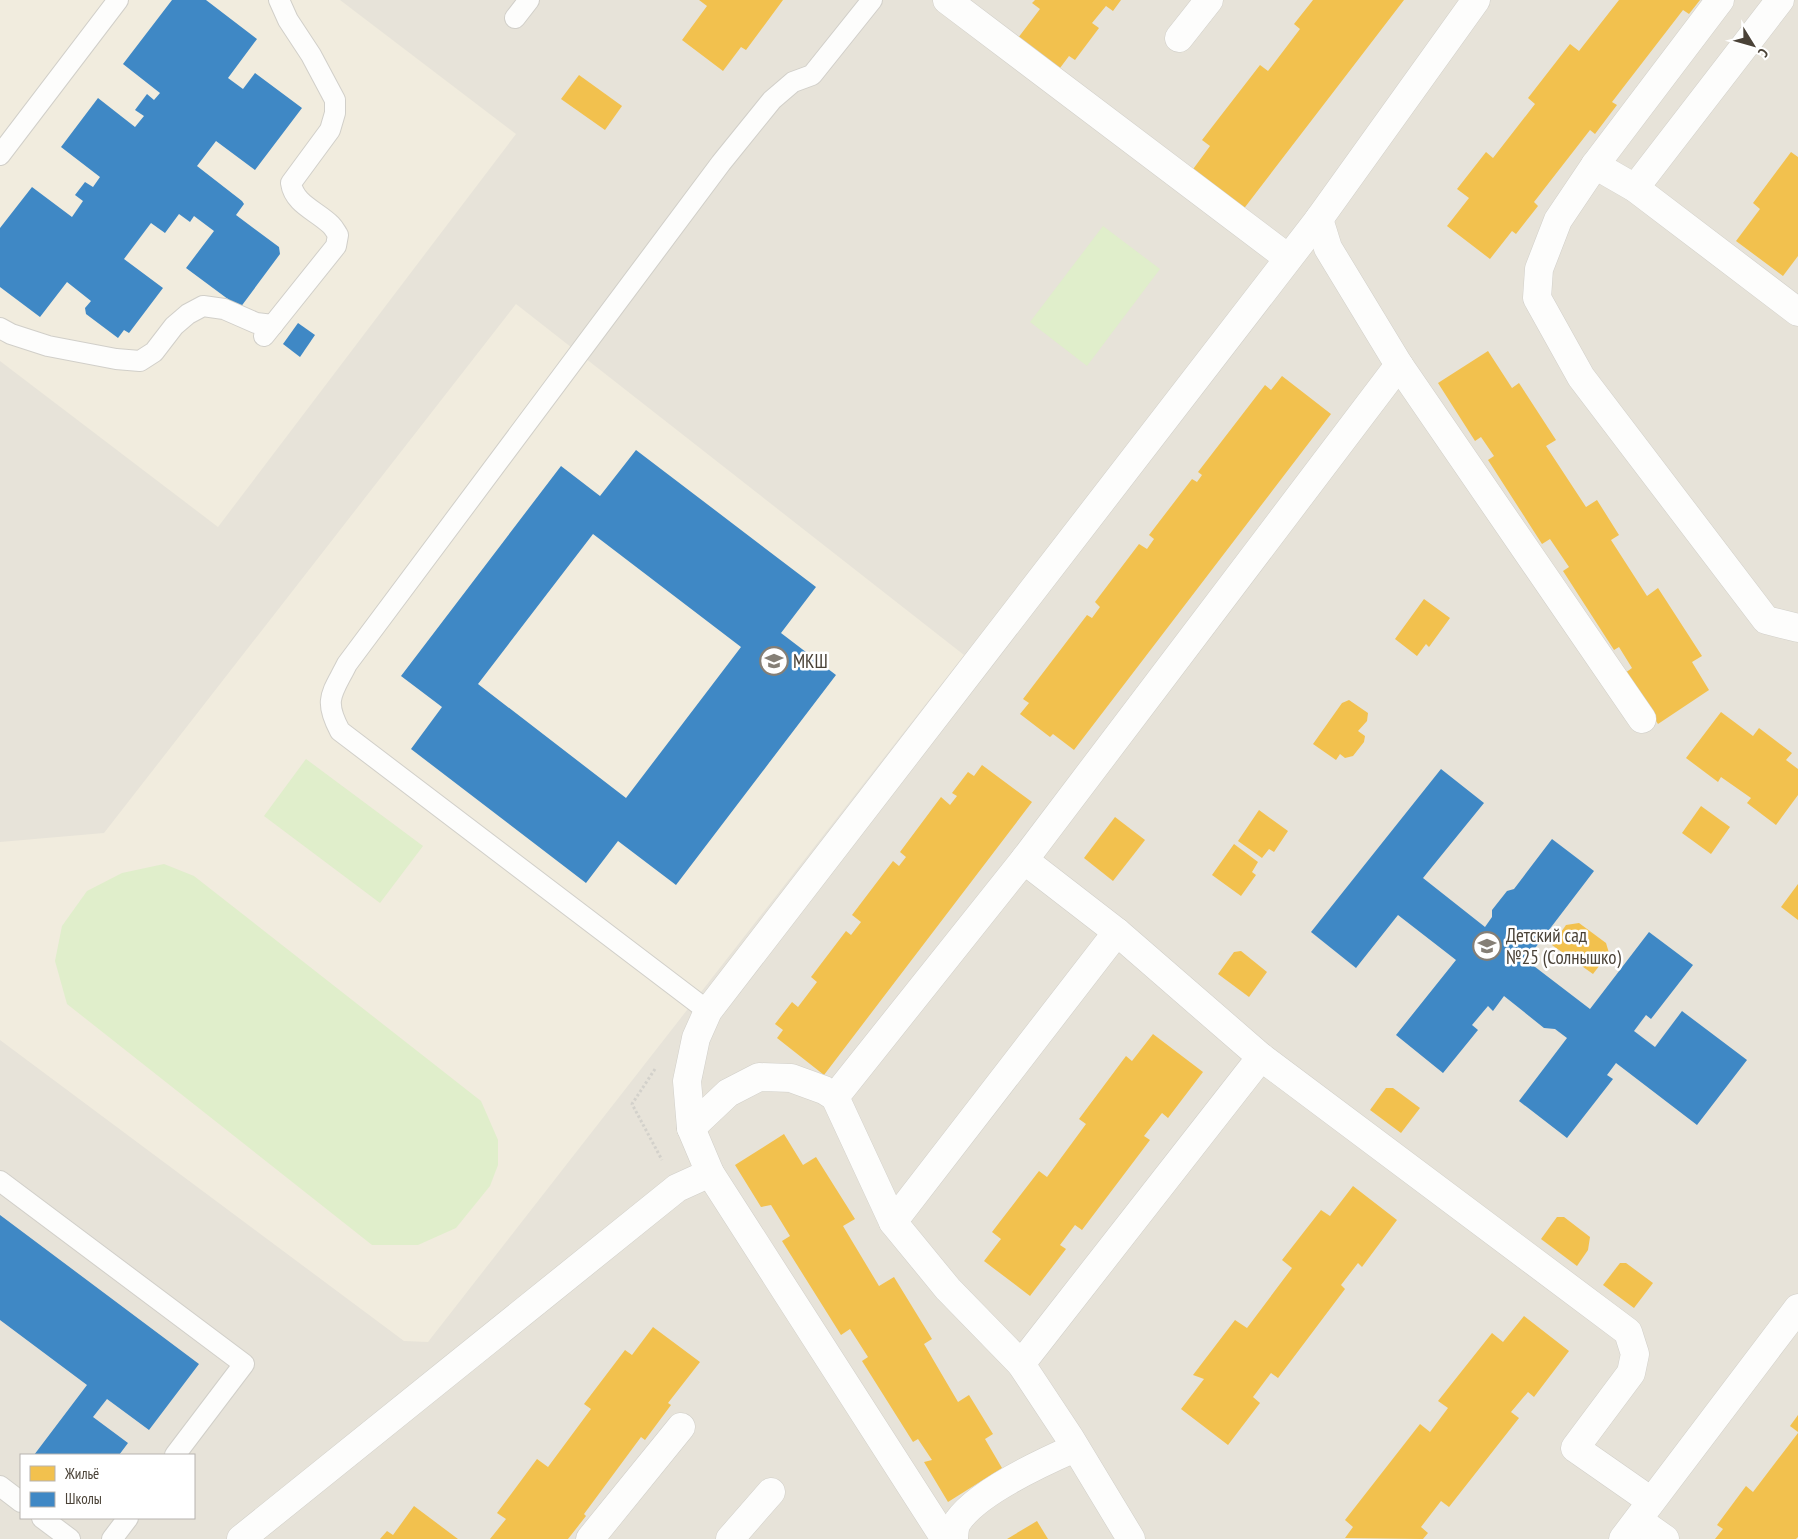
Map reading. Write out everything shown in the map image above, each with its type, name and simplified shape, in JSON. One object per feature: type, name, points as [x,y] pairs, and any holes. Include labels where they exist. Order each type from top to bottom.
[{"type":"street","points":[[947,0],[1288,258]]},
{"type":"street","points":[[1179,38],[1208,0]]},
{"type":"street","points":[[945,1539],[710,1173],[691,1128],[687,1081],[696,1038],[708,1011],[1319,219],[1476,0]]},
{"type":"street","points":[[1720,0],[1595,165],[1558,220],[1540,269],[1536,298],[1581,377],[1766,620],[1798,628]]},
{"type":"street","points":[[1635,188],[1780,0]]},
{"type":"street","points":[[1595,165],[1635,188],[1798,311]]},
{"type":"street","points":[[1319,219],[1328,248],[1399,365],[1642,719]]},
{"type":"street","points":[[835,1097],[1024,860],[1399,365]]},
{"type":"street","points":[[1024,860],[1117,932],[1261,1057],[1628,1332],[1635,1354],[1630,1373],[1574,1448],[1637,1520],[1665,1539]]},
{"type":"street","points":[[893,1222],[1117,932]]},
{"type":"street","points":[[1021,1364],[1261,1057]]},
{"type":"street","points":[[691,1128],[728,1093],[759,1077],[791,1078],[824,1090],[835,1097],[893,1222],[948,1289],[1021,1364],[1131,1539]]},
{"type":"street","points":[[241,1539],[677,1188],[710,1173]]},
{"type":"street","points":[[1637,1520],[1798,1308]]},
{"type":"street","points":[[590,1539],[681,1427]]},
{"type":"street","points":[[954,1539],[957,1522],[973,1504],[1045,1461],[1075,1448]]},
{"type":"street","points":[[730,1539],[771,1492]]},
{"type":"lane","points":[[0,155],[118,0]]},
{"type":"lane","points":[[0,328],[11,334],[48,346],[116,359],[140,361],[154,352],[174,326],[188,314],[203,306],[224,309],[268,330],[336,246],[338,235],[331,225],[303,204],[292,190],[291,183],[330,130],[335,113],[335,100],[311,55],[288,20],[279,0]]},
{"type":"lane","points":[[515,18],[529,0]]},
{"type":"lane","points":[[708,1011],[340,731],[332,716],[330,700],[347,664],[721,163],[772,100],[793,82],[812,75],[872,0]]},
{"type":"lane","points":[[0,1181],[244,1364],[176,1454]]},
{"type":"lane","points":[[0,1486],[20,1501]]},
{"type":"lane","points":[[43,1519],[70,1539]]},
{"type":"lane","points":[[112,1539],[127,1519]]},
{"type":"shaded area","points":[[0,0],[1798,0],[1798,1539],[0,1539]]},
{"type":"shaded area","points":[[0,0],[340,0],[516,134],[218,527],[0,361]]},
{"type":"shaded area","points":[[516,304],[964,655],[428,1342],[404,1341],[0,1040],[0,842],[104,833]]},
{"type":"green space","points":[[1103,226],[1160,269],[1087,366],[1030,322]]},
{"type":"green space","points":[[306,759],[423,846],[380,903],[264,816]]},
{"type":"green space","points":[[164,864],[194,876],[481,1101],[498,1140],[498,1165],[490,1186],[456,1228],[418,1245],[372,1245],[67,1004],[55,961],[62,926],[87,891],[122,873]]},
{"type":"building: Жильё","points":[[699,0],[783,0],[746,50],[741,47],[723,71],[682,40],[707,6]]},
{"type":"building: Жильё","points":[[1035,0],[1121,0],[1113,11],[1106,6],[1092,23],[1099,28],[1075,60],[1069,56],[1060,68],[1018,38],[1040,9],[1032,3]]},
{"type":"building: Жильё","points":[[1313,0],[1404,0],[1239,215],[1188,176],[1210,146],[1202,140],[1260,65],[1268,71],[1300,29],[1294,24]]},
{"type":"building: Жильё","points":[[1619,0],[1700,0],[1689,14],[1683,10],[1612,102],[1617,105],[1595,134],[1590,130],[1534,202],[1538,206],[1516,234],[1512,231],[1490,259],[1447,226],[1469,198],[1457,189],[1486,152],[1493,158],[1535,104],[1528,98],[1570,44],[1579,51]]},
{"type":"building: Жильё","points":[[579,75],[622,106],[605,130],[561,99]]},
{"type":"building: Жильё","points":[[1791,152],[1798,157],[1798,256],[1783,276],[1736,241],[1760,209],[1753,203]]},
{"type":"building: Жильё","points":[[1488,351],[1512,388],[1519,383],[1556,440],[1546,446],[1586,507],[1597,500],[1619,535],[1611,540],[1647,596],[1658,588],[1702,656],[1692,662],[1709,690],[1658,724],[1625,673],[1632,668],[1619,647],[1614,650],[1563,571],[1569,567],[1550,539],[1542,544],[1488,460],[1494,456],[1481,437],[1475,441],[1438,383]]},
{"type":"building: Жильё","points":[[1282,376],[1331,414],[1074,750],[1053,734],[1050,737],[1020,714],[1029,703],[1023,699],[1087,615],[1092,618],[1100,607],[1095,602],[1139,544],[1147,549],[1154,539],[1149,535],[1192,479],[1197,482],[1202,475],[1198,472],[1265,385],[1271,390]]},
{"type":"building: Жильё","points":[[1424,599],[1450,618],[1429,647],[1426,644],[1417,656],[1395,639]]},
{"type":"building: Жильё","points":[[1349,700],[1368,713],[1367,721],[1358,731],[1365,736],[1364,742],[1353,756],[1345,758],[1340,754],[1336,760],[1313,744],[1342,703]]},
{"type":"building: Жильё","points":[[1721,712],[1753,736],[1759,728],[1792,753],[1786,760],[1798,769],[1798,795],[1776,825],[1747,803],[1751,798],[1721,777],[1718,782],[1686,758]]},
{"type":"building: Жильё","points":[[982,765],[1032,802],[824,1075],[777,1038],[783,1030],[775,1024],[792,1002],[798,1007],[817,982],[811,977],[846,931],[851,935],[861,922],[852,915],[893,861],[899,866],[906,857],[900,852],[941,797],[950,805],[957,796],[952,793],[968,772],[974,776]]},
{"type":"building: Жильё","points":[[1701,806],[1730,827],[1711,854],[1682,833]]},
{"type":"building: Жильё","points":[[1259,810],[1288,831],[1274,852],[1269,849],[1262,858],[1238,841]]},
{"type":"building: Жильё","points":[[1115,817],[1145,840],[1113,881],[1084,858]]},
{"type":"building: Жильё","points":[[1234,844],[1258,862],[1252,872],[1256,875],[1241,896],[1212,875]]},
{"type":"building: Жильё","points":[[1798,884],[1798,920],[1781,907]]},
{"type":"building: Жильё","points":[[1579,923],[1606,943],[1609,953],[1593,974],[1552,945],[1566,925]]},
{"type":"building: Жильё","points":[[1241,951],[1267,972],[1249,997],[1218,974],[1234,952]]},
{"type":"building: Жильё","points":[[1153,1034],[1203,1072],[1168,1118],[1162,1113],[1144,1136],[1150,1140],[1082,1230],[1075,1225],[1060,1245],[1066,1249],[1030,1296],[984,1261],[1001,1239],[992,1232],[1039,1171],[1047,1177],[1086,1124],[1079,1119],[1126,1056],[1132,1061]]},
{"type":"building: Жильё","points":[[1386,1088],[1393,1088],[1420,1108],[1401,1133],[1370,1110]]},
{"type":"building: Жильё","points":[[784,1134],[803,1165],[816,1157],[855,1219],[843,1226],[879,1286],[894,1277],[932,1339],[924,1344],[958,1402],[969,1395],[993,1434],[985,1439],[1002,1468],[948,1502],[924,1462],[932,1460],[918,1439],[913,1442],[862,1361],[868,1357],[850,1329],[841,1335],[782,1241],[790,1236],[771,1205],[761,1207],[735,1165]]},
{"type":"building: Жильё","points":[[1353,1186],[1397,1220],[1362,1267],[1358,1263],[1341,1285],[1345,1289],[1278,1378],[1271,1373],[1253,1397],[1260,1403],[1228,1445],[1181,1409],[1204,1379],[1193,1375],[1235,1320],[1247,1328],[1292,1268],[1282,1260],[1321,1210],[1330,1216]]},
{"type":"building: Жильё","points":[[1557,1217],[1564,1217],[1590,1237],[1588,1250],[1577,1266],[1541,1239]]},
{"type":"building: Жильё","points":[[1620,1263],[1626,1263],[1653,1283],[1634,1308],[1603,1285]]},
{"type":"building: Жильё","points":[[1524,1316],[1569,1351],[1534,1397],[1528,1392],[1511,1412],[1519,1418],[1449,1507],[1441,1501],[1421,1527],[1428,1533],[1423,1539],[1345,1538],[1353,1527],[1345,1520],[1420,1424],[1430,1432],[1448,1408],[1438,1401],[1492,1333],[1503,1342]]},
{"type":"building: Жильё","points":[[653,1327],[700,1362],[668,1403],[671,1405],[645,1440],[641,1437],[584,1514],[586,1516],[568,1539],[490,1539],[506,1519],[497,1513],[537,1459],[548,1467],[591,1409],[584,1404],[625,1350],[632,1355]]},
{"type":"building: Жильё","points":[[1798,1415],[1798,1432],[1790,1426]]},
{"type":"building: Жильё","points":[[1798,1433],[1798,1537],[1796,1539],[1715,1539],[1723,1529],[1717,1525],[1746,1486],[1753,1492]]},
{"type":"building: Жильё","points":[[414,1506],[458,1539],[380,1539],[387,1531],[393,1535]]},
{"type":"building: Жильё","points":[[1037,1521],[1048,1539],[1007,1539]]},
{"type":"building: Школы","points":[[172,0],[206,0],[257,39],[228,78],[243,89],[255,73],[302,108],[255,170],[216,141],[197,166],[242,201],[244,204],[236,215],[279,247],[280,254],[240,308],[186,268],[214,231],[194,216],[190,222],[179,214],[165,233],[151,223],[124,259],[163,288],[129,333],[124,330],[118,338],[86,314],[85,308],[91,301],[67,282],[40,317],[0,287],[0,228],[32,187],[72,217],[83,201],[75,195],[85,182],[93,187],[100,177],[61,147],[98,98],[135,127],[144,116],[135,110],[147,94],[154,100],[160,93],[123,64]]},
{"type":"building: Школы","points":[[298,323],[315,335],[300,357],[283,344]]},
{"type":"building: Школы","name":"МКШ","points":[[636,450],[816,587],[781,633],[836,675],[676,885],[618,841],[586,883],[411,749],[442,707],[401,676],[561,466],[600,496]],"holes":[[[593,534],[741,647],[626,798],[478,684]]]},
{"type":"building: Школы","name":"Детский сад №25 (Солнышко)","points":[[1441,769],[1484,803],[1423,878],[1485,927],[1492,917],[1492,910],[1507,891],[1514,889],[1552,839],[1594,871],[1526,960],[1590,1009],[1649,932],[1693,965],[1651,1019],[1646,1015],[1634,1031],[1655,1047],[1682,1011],[1747,1060],[1697,1125],[1616,1063],[1607,1075],[1613,1079],[1567,1138],[1519,1101],[1567,1038],[1555,1029],[1544,1028],[1504,996],[1493,1011],[1488,1006],[1472,1025],[1478,1030],[1443,1073],[1396,1035],[1456,960],[1398,915],[1356,968],[1311,932]]},
{"type":"building: Школы","points":[[0,1215],[199,1364],[149,1430],[107,1399],[93,1417],[128,1443],[120,1454],[35,1454],[87,1385],[0,1320]]},
{"type":"place","name":"МКШ","points":[[774,661]]},
{"type":"place","name":"Детский сад №25 (Солнышко)","points":[[1487,946]]}]
